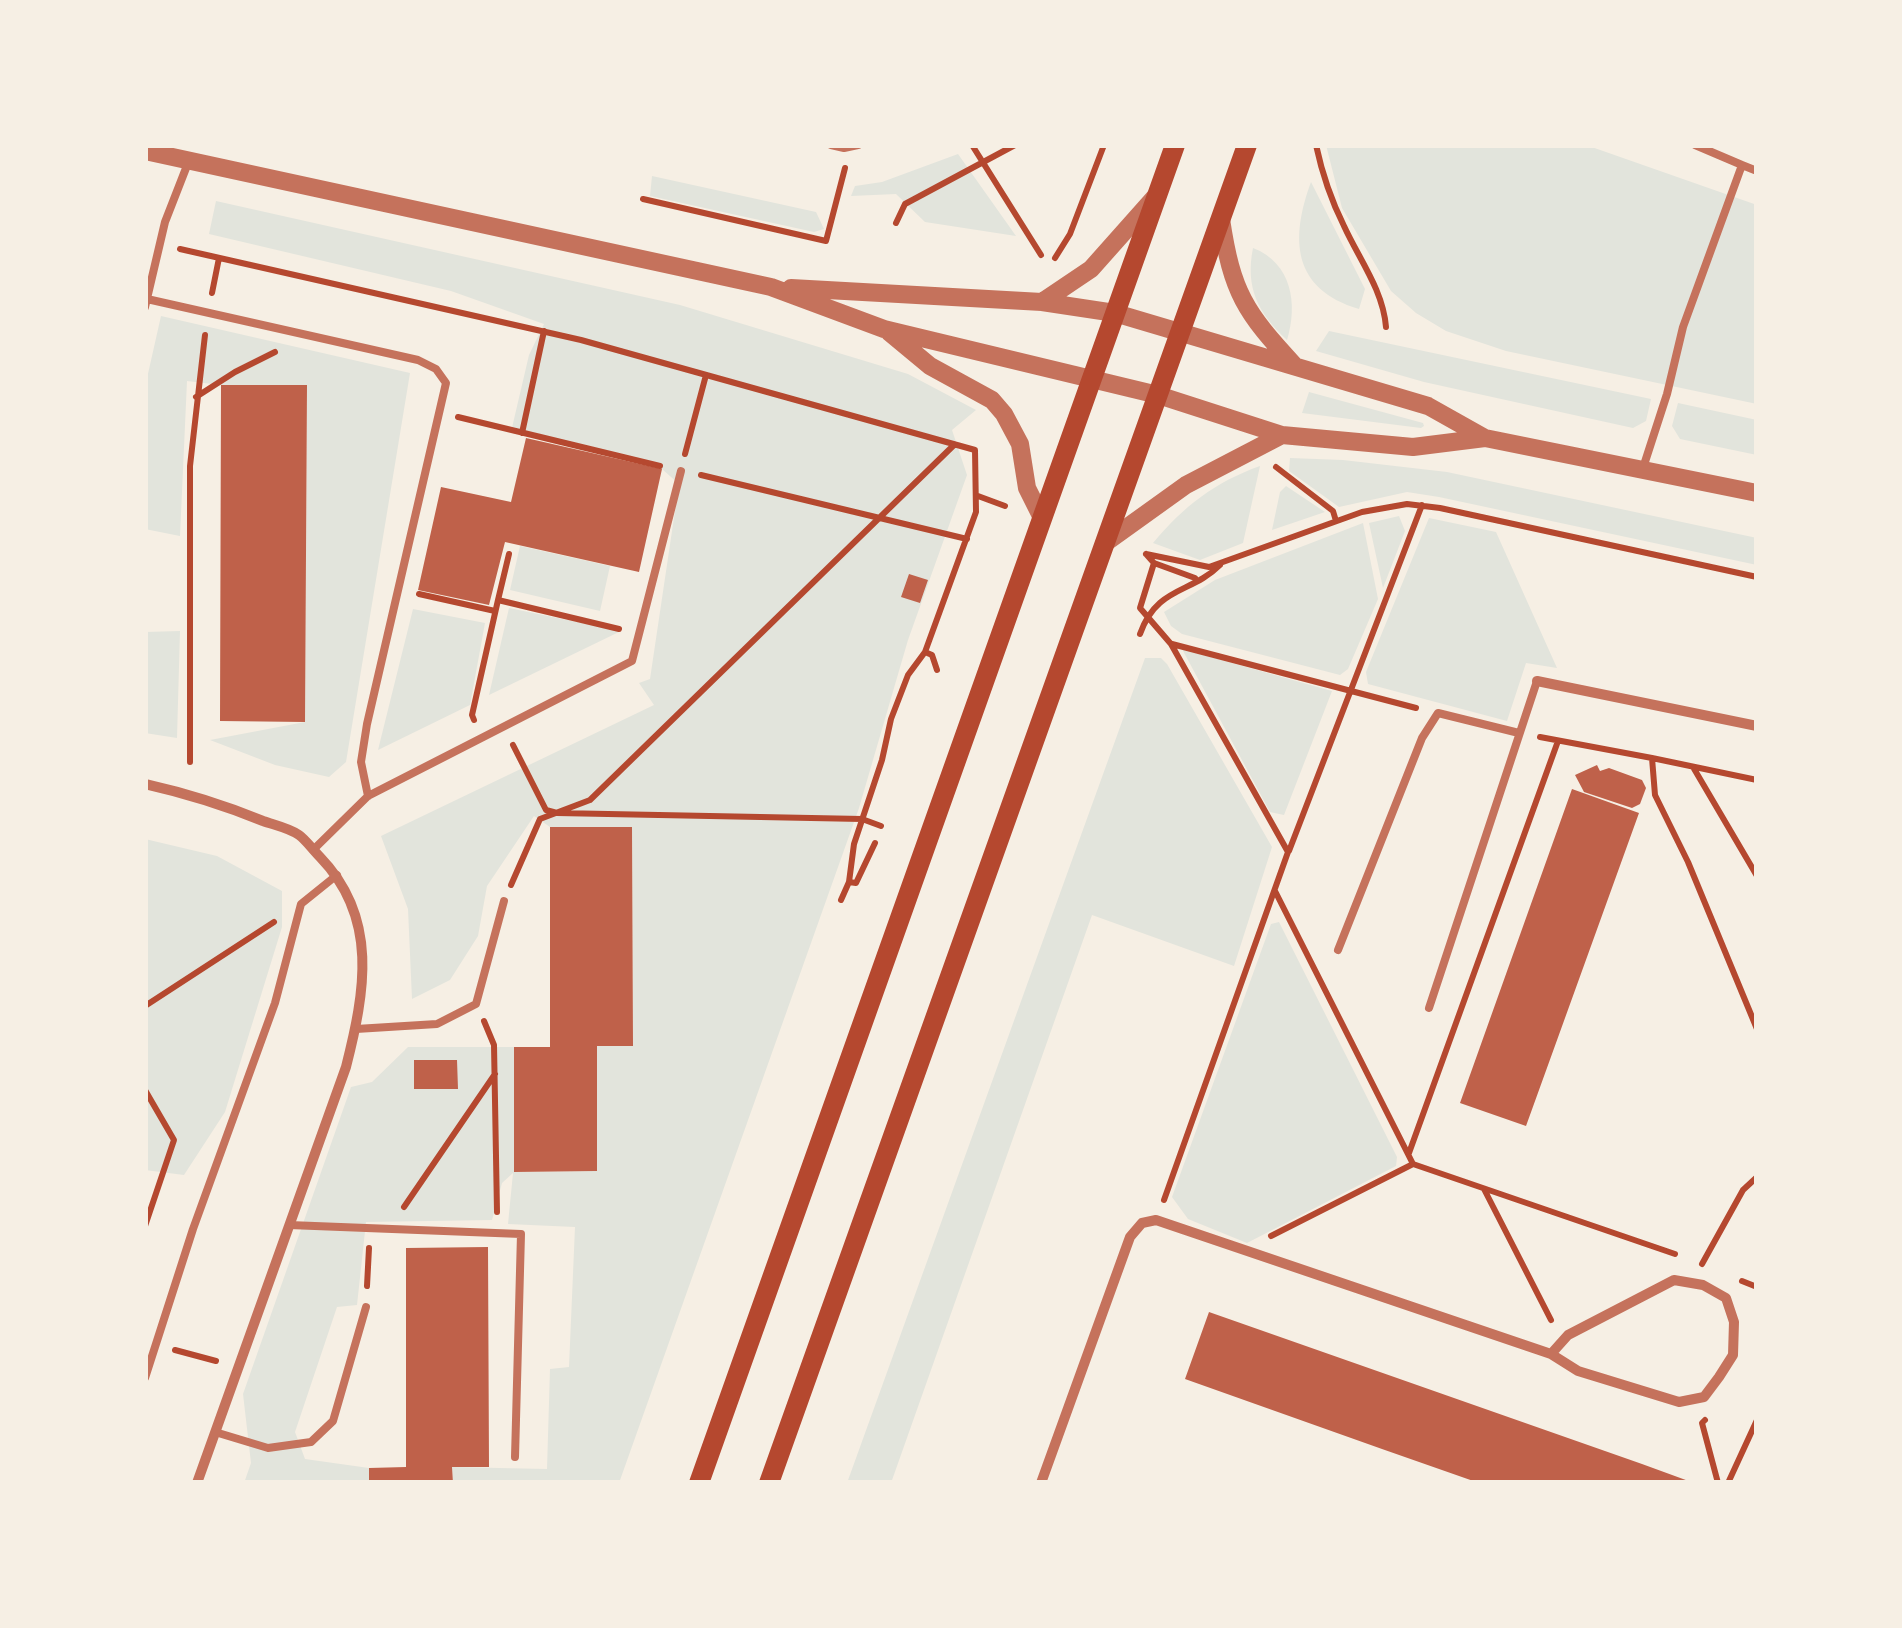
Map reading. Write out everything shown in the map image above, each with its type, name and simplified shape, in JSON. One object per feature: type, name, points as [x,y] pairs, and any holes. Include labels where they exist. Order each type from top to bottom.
[{"type":"main road","points":[[699,1483],[1174,145]]},
{"type":"main road","points":[[769,1483],[1247,145]]},
{"type":"street","points":[[145,151],[191,153],[771,288],[884,329],[1158,395],[1282,434],[1413,447],[1484,438]]},
{"type":"street","points":[[1042,302],[1091,270],[1155,197]]},
{"type":"street","points":[[1221,218],[1228,267],[1241,299],[1262,331],[1296,366]]},
{"type":"street","points":[[771,288],[1042,302],[1115,313],[1428,406],[1484,438],[1757,494]]},
{"type":"street","points":[[884,329],[930,366],[992,400],[1004,414],[1020,444],[1027,488],[1042,518]]},
{"type":"street","points":[[1108,541],[1186,485],[1282,434]]},
{"type":"street","points":[[1537,681],[1757,726]]},
{"type":"street","points":[[145,784],[222,804],[299,835],[349,893],[358,921],[363,969],[356,1029],[346,1067],[197,1483]]},
{"type":"street","points":[[1040,1483],[1130,1237],[1142,1223],[1156,1220],[1550,1354],[1578,1371],[1679,1402],[1704,1397],[1719,1377],[1733,1354],[1734,1322],[1726,1298],[1703,1285],[1674,1280],[1568,1335],[1550,1354]]},
{"type":"lane","points":[[832,145],[858,145]]},
{"type":"lane","points":[[1694,145],[1757,171]]},
{"type":"lane","points":[[191,153],[159,244],[146,303],[418,360],[436,369],[446,383],[360,762],[368,796]]},
{"type":"lane","points":[[1642,470],[1667,394],[1683,326],[1742,165]]},
{"type":"lane","points":[[313,850],[368,796],[632,661],[681,470]]},
{"type":"lane","points":[[1428,1008],[1537,681]]},
{"type":"lane","points":[[1338,950],[1422,738],[1438,713],[1519,733]]},
{"type":"lane","points":[[145,1378],[193,1229],[276,1002],[300,904],[337,875]]},
{"type":"lane","points":[[356,1029],[436,1024],[476,1004],[504,901]]},
{"type":"lane","points":[[290,1226],[521,1234],[515,1457]]},
{"type":"lane","points":[[216,1432],[268,1448],[311,1442],[333,1421],[366,1307]]},
{"type":"path","points":[[972,145],[1041,255]]},
{"type":"path","points":[[896,223],[906,204],[1015,145]]},
{"type":"path","points":[[1051,268],[1070,234],[1104,145]]},
{"type":"path","points":[[1316,145],[1342,224],[1384,305],[1386,326]]},
{"type":"path","points":[[642,199],[826,242],[845,167]]},
{"type":"path","points":[[159,244],[544,331],[975,450],[978,496],[967,539],[926,652],[903,685],[852,852],[842,900]]},
{"type":"path","points":[[190,762],[190,466],[196,397],[219,258]]},
{"type":"path","points":[[522,433],[544,331]]},
{"type":"path","points":[[196,397],[235,372],[308,336]]},
{"type":"path","points":[[681,470],[706,375]]},
{"type":"path","points":[[439,413],[967,539]]},
{"type":"path","points":[[504,901],[540,820],[590,800],[954,444]]},
{"type":"path","points":[[1275,466],[1333,511],[1336,521]]},
{"type":"path","points":[[978,496],[1006,506]]},
{"type":"path","points":[[1156,1220],[1288,852],[1422,505]]},
{"type":"path","points":[[1196,578],[1154,563],[1146,554],[1167,556],[1202,568],[1380,508],[1422,505],[1757,577]]},
{"type":"path","points":[[483,739],[472,715],[508,554]]},
{"type":"path","points":[[1154,563],[1140,608],[1171,644],[1288,852]]},
{"type":"path","points":[[1140,634],[1146,616],[1156,605],[1196,578],[1211,574],[1221,564]]},
{"type":"path","points":[[398,589],[496,612]]},
{"type":"path","points":[[498,600],[639,634]]},
{"type":"path","points":[[1171,644],[1438,713]]},
{"type":"path","points":[[926,652],[932,655],[936,670]]},
{"type":"path","points":[[1519,733],[1757,780]]},
{"type":"path","points":[[1408,1155],[1558,740]]},
{"type":"path","points":[[1652,758],[1655,794],[1688,862],[1757,1029]]},
{"type":"path","points":[[523,764],[546,810],[557,812],[862,819],[881,826]]},
{"type":"path","points":[[1694,767],[1757,876]]},
{"type":"path","points":[[848,882],[856,883],[875,843]]},
{"type":"path","points":[[1274,890],[1412,1164]]},
{"type":"path","points":[[145,1006],[300,904]]},
{"type":"path","points":[[476,1004],[494,1045],[498,1233]]},
{"type":"path","points":[[389,1229],[495,1074]]},
{"type":"path","points":[[145,1090],[174,1140],[145,1226]]},
{"type":"path","points":[[1240,1251],[1412,1164],[1702,1264],[1743,1190],[1757,1177]]},
{"type":"path","points":[[1483,1188],[1558,1332],[1550,1354]]},
{"type":"path","points":[[366,1307],[370,1228]]},
{"type":"path","points":[[1739,1279],[1757,1287]]},
{"type":"path","points":[[156,1345],[239,1366]]},
{"type":"path","points":[[1728,1483],[1757,1420]]},
{"type":"shaded area","points":[[1326,145],[1586,145],[1757,205],[1757,404],[1506,351],[1446,331],[1416,313],[1391,291],[1342,208]]},
{"type":"shaded area","points":[[958,154],[1016,236],[925,222],[896,194],[851,196],[855,186],[882,182]]},
{"type":"shaded area","points":[[652,176],[816,212],[824,229],[814,232],[650,196]]},
{"type":"shaded area","points":[[1311,182],[1365,289],[1359,309],[1320,289],[1302,259],[1300,223]]},
{"type":"shaded area","points":[[216,201],[680,305],[908,374],[976,410],[952,430],[967,475],[908,640],[859,808],[619,1483],[453,1483],[452,1467],[547,1469],[550,1369],[569,1367],[575,1227],[508,1224],[513,1173],[502,1183],[492,1220],[366,1222],[357,1305],[337,1307],[295,1432],[305,1459],[369,1468],[369,1483],[244,1483],[251,1463],[243,1394],[351,1087],[372,1082],[408,1047],[514,1047],[514,1172],[597,1171],[597,1046],[633,1045],[632,827],[550,827],[534,816],[487,886],[478,936],[450,980],[412,999],[408,909],[381,836],[654,705],[639,683],[650,679],[679,484],[662,469],[511,432],[529,355],[544,324],[451,291],[209,234]]},
{"type":"shaded area","points":[[1253,248],[1276,264],[1289,286],[1292,313],[1287,340],[1268,320],[1256,299],[1251,275]]},
{"type":"shaded area","points":[[161,316],[410,373],[346,762],[329,777],[275,765],[210,740],[305,722],[307,386],[187,381],[180,536],[145,529],[145,387]]},
{"type":"shaded area","points":[[1329,331],[1651,399],[1646,421],[1633,428],[1424,382],[1316,351]]},
{"type":"shaded area","points":[[1309,392],[1423,423],[1424,426],[1302,413]]},
{"type":"shaded area","points":[[1678,403],[1757,420],[1757,455],[1680,439],[1672,426]]},
{"type":"shaded area","points":[[1290,458],[1447,472],[1757,538],[1757,565],[1407,492],[1339,507],[1289,471]]},
{"type":"shaded area","points":[[1260,466],[1243,543],[1200,560],[1153,543],[1201,497]]},
{"type":"shaded area","points":[[1286,486],[1325,512],[1272,530],[1280,492]]},
{"type":"shaded area","points":[[1399,516],[1405,531],[1383,588],[1369,523]]},
{"type":"shaded area","points":[[1429,518],[1496,532],[1557,668],[1526,663],[1507,721],[1368,684],[1366,672]]},
{"type":"shaded area","points":[[1363,523],[1378,599],[1348,669],[1340,675],[1182,634],[1171,626],[1164,612],[1215,580]]},
{"type":"shaded area","points":[[520,546],[610,566],[600,611],[510,590]]},
{"type":"shaded area","points":[[509,608],[621,631],[489,695]]},
{"type":"shaded area","points":[[413,609],[485,623],[470,705],[378,750]]},
{"type":"shaded area","points":[[180,631],[177,738],[145,733],[145,632]]},
{"type":"shaded area","points":[[1182,649],[1332,691],[1284,815],[1270,812]]},
{"type":"shaded area","points":[[1145,658],[1161,658],[1167,664],[1272,847],[1234,966],[1092,915],[891,1483],[847,1483]]},
{"type":"shaded area","points":[[145,839],[217,856],[282,891],[282,927],[225,1112],[184,1175],[145,1170]]},
{"type":"shaded area","points":[[1279,922],[1397,1157],[1396,1166],[1247,1243],[1188,1219],[1172,1197],[1271,924]]},
{"type":"building","points":[[221,385],[307,385],[305,722],[220,721]]},
{"type":"building","points":[[526,438],[662,469],[639,572],[505,542],[489,605],[418,590],[441,487],[511,502]]},
{"type":"building","points":[[909,574],[928,580],[920,603],[901,597]]},
{"type":"building","points":[[1597,765],[1600,771],[1609,768],[1642,780],[1646,788],[1640,804],[1632,808],[1584,792],[1575,775]]},
{"type":"building","points":[[1572,789],[1639,813],[1526,1126],[1460,1103]]},
{"type":"building","points":[[550,827],[632,827],[633,1046],[597,1046],[597,1171],[514,1172],[514,1047],[550,1047]]},
{"type":"building","points":[[414,1060],[457,1060],[458,1089],[414,1089]]},
{"type":"building","points":[[488,1247],[489,1467],[452,1467],[453,1483],[369,1483],[369,1468],[406,1467],[406,1248]]},
{"type":"building","points":[[1209,1312],[1694,1483],[1479,1483],[1382,1449],[1185,1379]]}]
